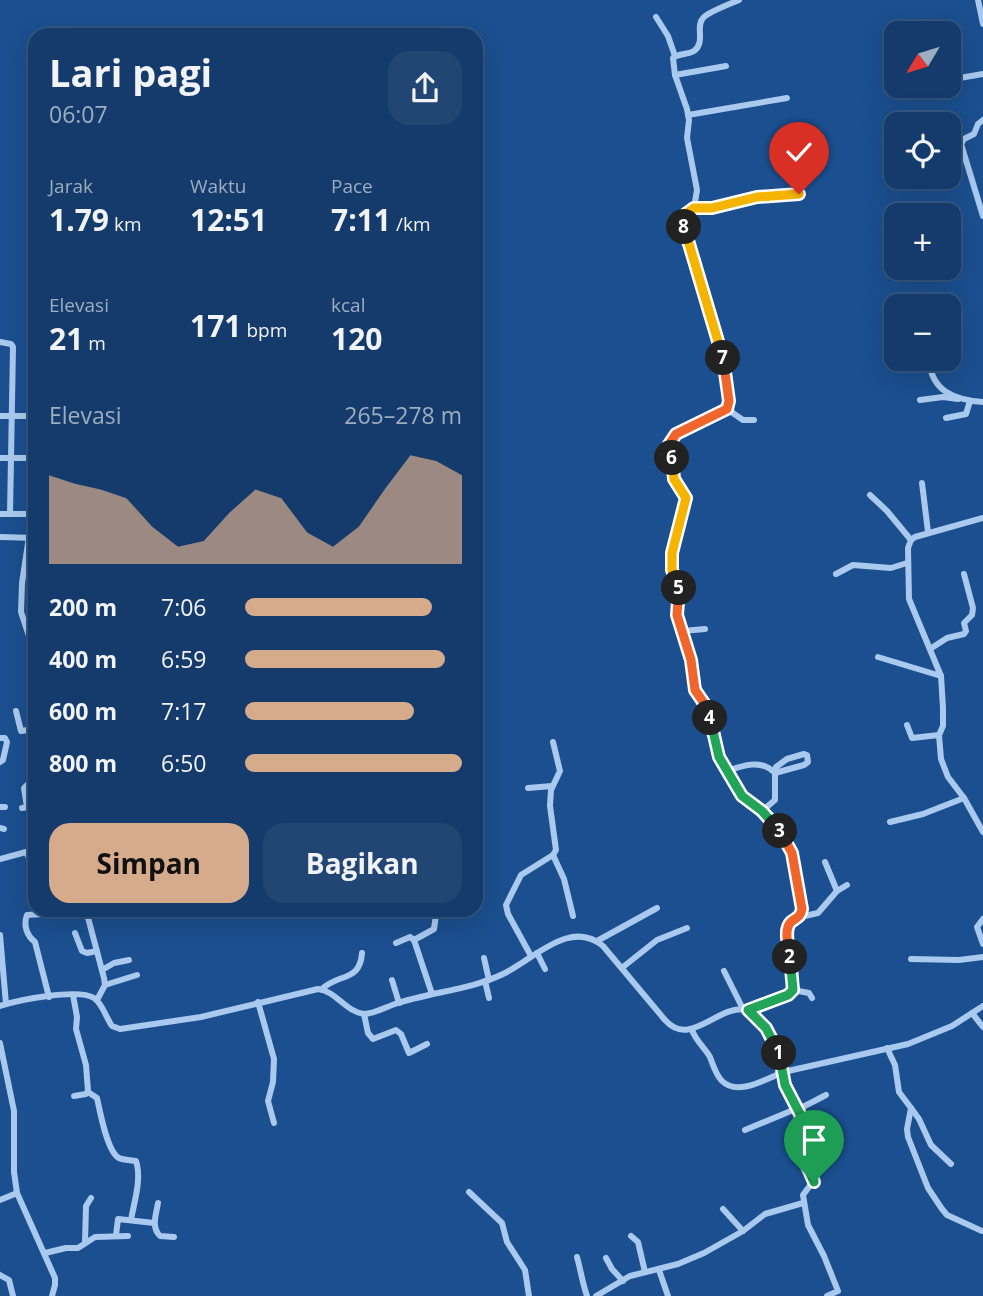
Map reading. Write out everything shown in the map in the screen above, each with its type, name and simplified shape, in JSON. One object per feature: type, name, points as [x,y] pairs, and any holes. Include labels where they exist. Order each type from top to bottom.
[{"type":"street","points":[[675,55],[698,47],[700,22],[704,17],[739,0]]},
{"type":"street","points":[[978,0],[983,24]]},
{"type":"street","points":[[656,17],[668,36],[675,55],[675,75],[688,115],[687,138],[697,190],[694,208],[682,219],[720,346],[726,372],[727,409]]},
{"type":"street","points":[[675,75],[726,66]]},
{"type":"street","points":[[961,78],[983,74]]},
{"type":"street","points":[[688,115],[787,98]]},
{"type":"street","points":[[983,120],[974,134],[964,139],[961,144],[983,216]]},
{"type":"street","points":[[694,208],[712,208],[757,197],[799,194]]},
{"type":"street","points":[[1,342],[13,347],[10,514]]},
{"type":"street","points":[[930,371],[935,384],[968,401]]},
{"type":"street","points":[[920,400],[943,397],[983,402]]},
{"type":"street","points":[[946,418],[966,414],[968,401]]},
{"type":"street","points":[[727,409],[743,420],[754,420]]},
{"type":"street","points":[[727,409],[676,434],[668,446],[674,479],[686,498],[674,546],[672,569],[680,589],[677,613],[695,690],[708,709],[717,751],[745,800],[762,811],[789,845],[802,909],[800,917]]},
{"type":"street","points":[[0,416],[28,416]]},
{"type":"street","points":[[0,438],[11,438]]},
{"type":"street","points":[[0,458],[28,458]]},
{"type":"street","points":[[922,483],[928,532]]},
{"type":"street","points":[[870,495],[911,540],[907,563],[910,605],[941,676],[943,726],[939,735],[943,769],[983,832]]},
{"type":"street","points":[[0,514],[28,514]]},
{"type":"street","points":[[911,540],[928,532],[983,518]]},
{"type":"street","points":[[0,537],[28,538]]},
{"type":"street","points":[[28,556],[22,583],[21,612],[28,633]]},
{"type":"street","points":[[836,573],[853,565],[891,568],[907,563]]},
{"type":"street","points":[[930,649],[966,631],[964,623],[972,615],[973,608],[964,574]]},
{"type":"street","points":[[683,631],[705,629]]},
{"type":"street","points":[[878,657],[941,676]]},
{"type":"street","points":[[16,711],[21,731],[28,730]]},
{"type":"street","points":[[906,725],[912,738],[939,735]]},
{"type":"street","points":[[0,738],[5,738],[7,742],[3,760],[0,762]]},
{"type":"street","points":[[545,969],[508,914],[506,905],[521,875],[552,855],[557,847],[550,810],[552,786],[559,771],[553,741]]},
{"type":"street","points":[[727,771],[752,763],[775,772],[804,765],[808,762],[807,755],[786,759],[777,765],[775,772],[775,800],[762,811]]},
{"type":"street","points":[[28,784],[24,788],[28,807]]},
{"type":"street","points":[[528,788],[552,786]]},
{"type":"street","points":[[890,822],[923,814],[964,799]]},
{"type":"street","points":[[0,859],[26,852],[28,855]]},
{"type":"street","points":[[552,855],[564,879],[573,916]]},
{"type":"street","points":[[825,862],[837,891]]},
{"type":"street","points":[[793,990],[787,932],[789,925],[800,917],[818,913],[837,891],[848,885]]},
{"type":"street","points":[[597,941],[657,908]]},
{"type":"street","points":[[28,915],[25,922],[30,938],[35,942],[49,997]]},
{"type":"street","points":[[88,917],[105,985],[97,1000]]},
{"type":"street","points":[[414,940],[434,929],[436,917]]},
{"type":"street","points":[[983,919],[977,927],[983,944]]},
{"type":"street","points":[[623,967],[657,940],[687,928]]},
{"type":"street","points":[[75,933],[82,951],[97,951]]},
{"type":"street","points":[[0,935],[3,1005],[49,997],[86,995],[97,1000],[110,1024],[116,1029],[201,1017],[312,989],[322,989],[333,994],[349,1007],[364,1014],[506,973],[534,954],[572,936],[585,936],[597,941],[675,1028],[692,1030],[716,1017],[788,995],[793,990]]},
{"type":"street","points":[[396,943],[410,937],[414,940],[432,993]]},
{"type":"street","points":[[322,989],[334,979],[357,971],[362,953]]},
{"type":"street","points":[[911,959],[959,960],[983,957]]},
{"type":"street","points":[[484,958],[489,999]]},
{"type":"street","points":[[102,970],[114,963],[129,960]]},
{"type":"street","points":[[724,971],[746,1009],[771,1035],[785,1085],[798,1109],[803,1130],[803,1157],[814,1180],[804,1191],[803,1203],[808,1225],[840,1294],[827,1296]]},
{"type":"street","points":[[105,985],[136,975]]},
{"type":"street","points":[[392,980],[399,1003]]},
{"type":"street","points":[[793,990],[809,993],[812,998]]},
{"type":"street","points":[[73,995],[78,1017],[76,1028],[88,1073],[88,1092]]},
{"type":"street","points":[[258,1002],[274,1059],[273,1082],[268,1101],[274,1123]]},
{"type":"street","points":[[692,1030],[718,1075],[727,1085],[741,1088],[783,1071],[792,1072],[933,1035],[983,1006]]},
{"type":"street","points":[[972,1013],[983,1027]]},
{"type":"street","points":[[364,1014],[368,1033],[373,1039],[396,1030],[401,1034],[409,1053],[427,1044]]},
{"type":"street","points":[[0,1043],[13,1111],[17,1193],[55,1278],[51,1296]]},
{"type":"street","points":[[887,1048],[895,1065],[899,1092],[919,1119],[931,1145],[951,1164]]},
{"type":"street","points":[[74,1096],[88,1092],[97,1098],[107,1137],[115,1154],[119,1159],[136,1161],[137,1185],[131,1220]]},
{"type":"street","points":[[745,1130],[826,1095]]},
{"type":"street","points":[[911,1108],[908,1137],[928,1188],[947,1215],[982,1231]]},
{"type":"street","points":[[469,1192],[502,1223],[507,1242],[525,1270],[529,1296]]},
{"type":"street","points":[[0,1200],[17,1193]]},
{"type":"street","points":[[85,1242],[86,1206],[91,1198]]},
{"type":"street","points":[[158,1203],[154,1223],[156,1232],[160,1236],[174,1237]]},
{"type":"street","points":[[596,1296],[634,1274],[678,1265],[743,1231],[765,1214],[803,1203]]},
{"type":"street","points":[[723,1209],[743,1231]]},
{"type":"street","points":[[116,1235],[117,1220],[154,1223]]},
{"type":"street","points":[[45,1253],[78,1248],[94,1237],[128,1236]]},
{"type":"street","points":[[631,1236],[638,1242],[645,1272]]},
{"type":"street","points":[[576,1257],[587,1296]]},
{"type":"street","points":[[606,1258],[623,1281]]},
{"type":"street","points":[[659,1270],[668,1296]]},
{"type":"street","points":[[0,1275],[9,1280],[13,1296]]},
{"type":"route","points":[[799,194],[757,197],[712,208],[694,208],[683,216],[697,276],[720,346],[729,405],[723,412],[676,434],[668,446],[674,479],[686,498],[672,553],[672,572],[680,589],[677,613],[691,660],[695,690],[708,709],[719,757],[739,791],[745,800],[768,817],[786,840],[792,853],[802,909],[800,917],[790,923],[787,932],[793,990],[788,995],[748,1010],[766,1028],[778,1051],[785,1085],[799,1109],[803,1130],[803,1157],[814,1182]]}]
